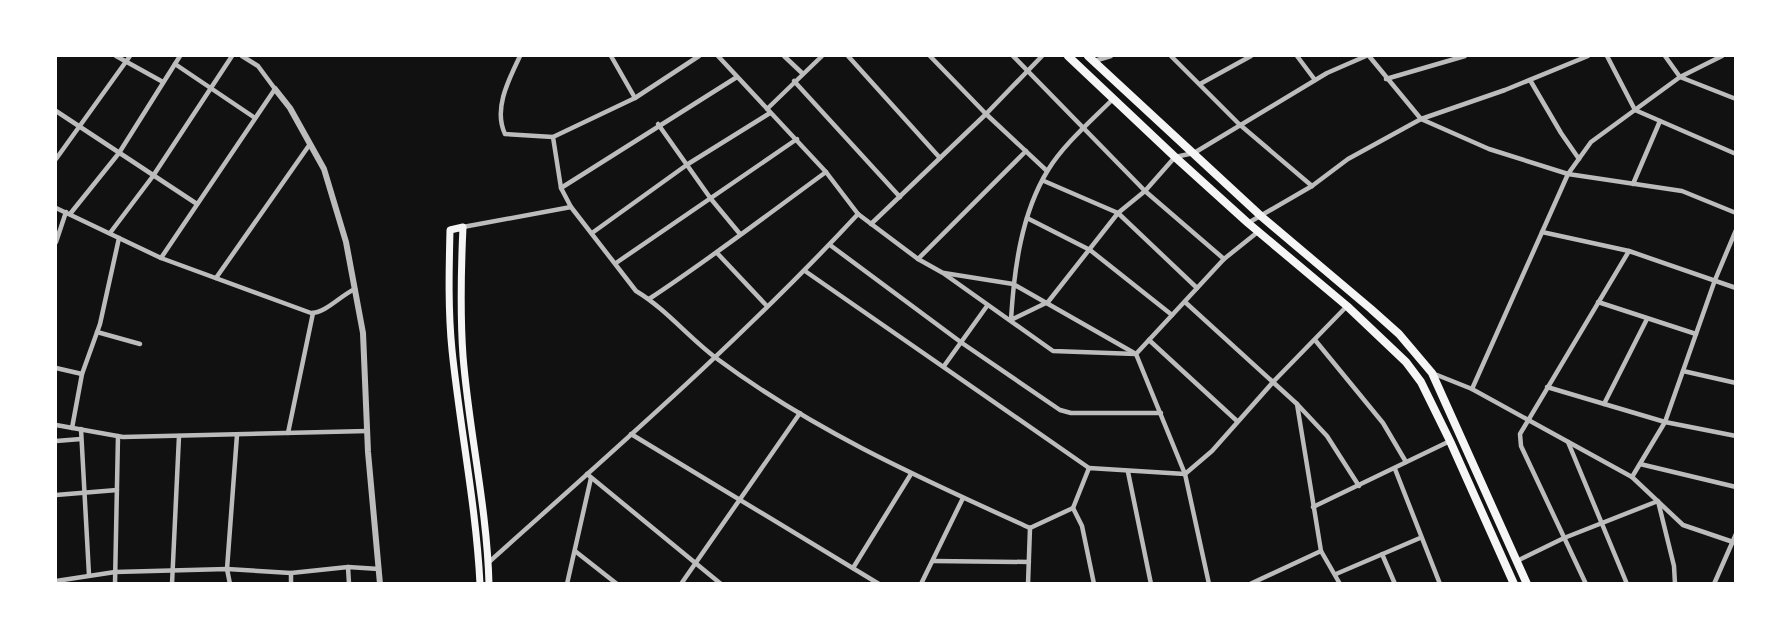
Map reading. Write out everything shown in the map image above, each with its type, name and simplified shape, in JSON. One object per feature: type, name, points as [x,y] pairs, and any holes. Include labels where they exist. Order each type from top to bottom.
[{"type":"main road","points":[[1068,56],[1175,157],[1248,223],[1390,344],[1406,362],[1421,382],[1450,441],[1514,584]]},
{"type":"main road","points":[[1091,58],[1262,217],[1399,334],[1432,373],[1527,584]]},
{"type":"main road","points":[[480,584],[475,503],[452,350],[448,292],[450,230],[463,227],[460,284],[463,357],[489,562],[489,584]]},
{"type":"main road","points":[[1302,267],[1311,257]]},
{"type":"main road","points":[[479,562],[489,562]]},
{"type":"street","points":[[116,56],[163,82]]},
{"type":"street","points":[[56,159],[130,56]]},
{"type":"street","points":[[56,242],[68,213],[119,153],[180,56]]},
{"type":"street","points":[[110,233],[153,176],[232,56]]},
{"type":"street","points":[[242,56],[258,66],[290,108],[324,169],[346,242],[363,333],[367,431],[380,584]]},
{"type":"street","points":[[520,56],[503,98],[500,123],[505,134],[553,137],[635,98],[699,56]]},
{"type":"street","points":[[611,56],[635,98]]},
{"type":"street","points":[[685,56],[690,62]]},
{"type":"street","points":[[718,56],[797,139],[858,214],[918,259],[943,273],[987,306],[1058,352],[1136,354],[1224,259],[1259,231]]},
{"type":"street","points":[[784,56],[802,73]]},
{"type":"street","points":[[592,233],[688,164],[769,111],[794,81],[822,56]]},
{"type":"street","points":[[848,56],[939,158]]},
{"type":"street","points":[[930,56],[986,114],[1047,171]]},
{"type":"street","points":[[1013,56],[1145,191],[1224,259]]},
{"type":"street","points":[[871,224],[986,114],[1042,56]]},
{"type":"street","points":[[1091,58],[1111,56]]},
{"type":"street","points":[[1171,56],[1239,124],[1312,186]]},
{"type":"street","points":[[1200,84],[1251,56]]},
{"type":"street","points":[[1297,56],[1315,80]]},
{"type":"street","points":[[1011,320],[1048,302],[1118,213],[1145,191],[1175,157],[1194,153],[1315,80],[1368,56],[1421,119],[1489,148],[1568,174],[1682,191],[1736,213]]},
{"type":"street","points":[[1386,79],[1466,56]]},
{"type":"street","points":[[1248,223],[1262,217],[1312,186],[1348,159],[1421,119],[1530,80],[1588,56]]},
{"type":"street","points":[[1607,56],[1635,110],[1736,154]]},
{"type":"street","points":[[1665,56],[1680,77],[1736,99]]},
{"type":"street","points":[[1472,389],[1568,174],[1591,142],[1680,77],[1722,56]]},
{"type":"street","points":[[175,64],[210,90],[255,118]]},
{"type":"street","points":[[561,188],[658,124],[737,77]]},
{"type":"street","points":[[1530,80],[1561,134],[1579,159]]},
{"type":"street","points":[[794,81],[900,197]]},
{"type":"street","points":[[161,258],[275,89]]},
{"type":"street","points":[[1011,320],[1013,284],[1027,218],[1047,171],[1113,99]]},
{"type":"street","points":[[56,111],[197,204]]},
{"type":"street","points":[[1633,184],[1649,141],[1660,121]]},
{"type":"street","points":[[658,124],[711,199],[740,234]]},
{"type":"street","points":[[553,137],[561,188],[571,207],[636,291],[649,299],[716,358],[854,447],[1030,528],[1073,508],[1089,468]]},
{"type":"street","points":[[616,263],[797,139]]},
{"type":"street","points":[[216,278],[310,144]]},
{"type":"street","points":[[918,259],[1026,151]]},
{"type":"street","points":[[649,299],[718,254],[740,234],[826,172]]},
{"type":"street","points":[[1044,181],[1118,213],[1197,288]]},
{"type":"street","points":[[463,227],[571,207]]},
{"type":"street","points":[[56,208],[161,258],[313,313],[318,313],[342,294],[356,289]]},
{"type":"street","points":[[489,562],[589,476],[631,434],[716,358],[766,305],[805,271],[858,214]]},
{"type":"street","points":[[1027,218],[1090,250],[1172,315]]},
{"type":"street","points":[[1632,477],[1665,422],[1715,280],[1736,230]]},
{"type":"street","points":[[1542,232],[1629,251],[1736,288]]},
{"type":"street","points":[[72,428],[82,375],[97,333],[119,238]]},
{"type":"street","points":[[830,245],[962,343],[1065,412],[1161,412]]},
{"type":"street","points":[[1586,584],[1521,446],[1520,434],[1629,251]]},
{"type":"street","points":[[718,254],[766,305]]},
{"type":"street","points":[[805,271],[1089,468],[1128,472],[1185,474],[1212,451],[1274,381],[1347,306]]},
{"type":"street","points":[[943,273],[1013,284],[1136,354],[1185,474],[1209,584]]},
{"type":"street","points":[[1185,302],[1297,404],[1327,436],[1359,486]]},
{"type":"street","points":[[1598,302],[1696,334]]},
{"type":"street","points":[[944,366],[987,306]]},
{"type":"street","points":[[288,433],[313,313]]},
{"type":"street","points":[[1604,404],[1647,318]]},
{"type":"street","points":[[97,333],[140,344]]},
{"type":"street","points":[[1149,340],[1237,421]]},
{"type":"street","points":[[1316,340],[1383,423],[1406,462]]},
{"type":"street","points":[[56,368],[82,375]]},
{"type":"street","points":[[1683,371],[1736,383]]},
{"type":"street","points":[[1432,373],[1472,389],[1632,477],[1683,525],[1733,543]]},
{"type":"street","points":[[1547,387],[1665,422],[1736,436]]},
{"type":"street","points":[[1297,404],[1321,551],[1340,584]]},
{"type":"street","points":[[681,584],[800,413]]},
{"type":"street","points":[[56,425],[118,436],[367,431]]},
{"type":"street","points":[[81,429],[89,575]]},
{"type":"street","points":[[631,434],[879,584]]},
{"type":"street","points":[[230,584],[227,569],[237,435]]},
{"type":"street","points":[[115,584],[118,436]]},
{"type":"street","points":[[172,584],[179,436]]},
{"type":"street","points":[[56,441],[81,439]]},
{"type":"street","points":[[1313,507],[1450,441]]},
{"type":"street","points":[[1568,442],[1627,584]]},
{"type":"street","points":[[1640,464],[1736,487]]},
{"type":"street","points":[[1395,469],[1420,538],[1440,584]]},
{"type":"street","points":[[1128,472],[1151,584]]},
{"type":"street","points":[[853,568],[911,474]]},
{"type":"street","points":[[567,584],[589,476]]},
{"type":"street","points":[[589,476],[721,584]]},
{"type":"street","points":[[56,495],[117,490]]},
{"type":"street","points":[[921,584],[963,498]]},
{"type":"street","points":[[1517,561],[1564,538],[1658,501]]},
{"type":"street","points":[[1658,501],[1674,566],[1675,584]]},
{"type":"street","points":[[1073,508],[1082,526],[1094,584]]},
{"type":"street","points":[[1028,584],[1030,528]]},
{"type":"street","points":[[1714,584],[1736,534]]},
{"type":"street","points":[[1336,574],[1420,538]]},
{"type":"street","points":[[575,551],[617,584]]},
{"type":"street","points":[[1250,584],[1321,551]]},
{"type":"street","points":[[1382,554],[1395,584]]},
{"type":"street","points":[[933,561],[1029,562]]},
{"type":"street","points":[[57,582],[115,572],[227,569],[291,573],[348,567],[379,569]]},
{"type":"street","points":[[348,567],[349,584]]},
{"type":"street","points":[[291,573],[291,584]]},
{"type":"street","points":[[1270,576],[1273,584]]}]
